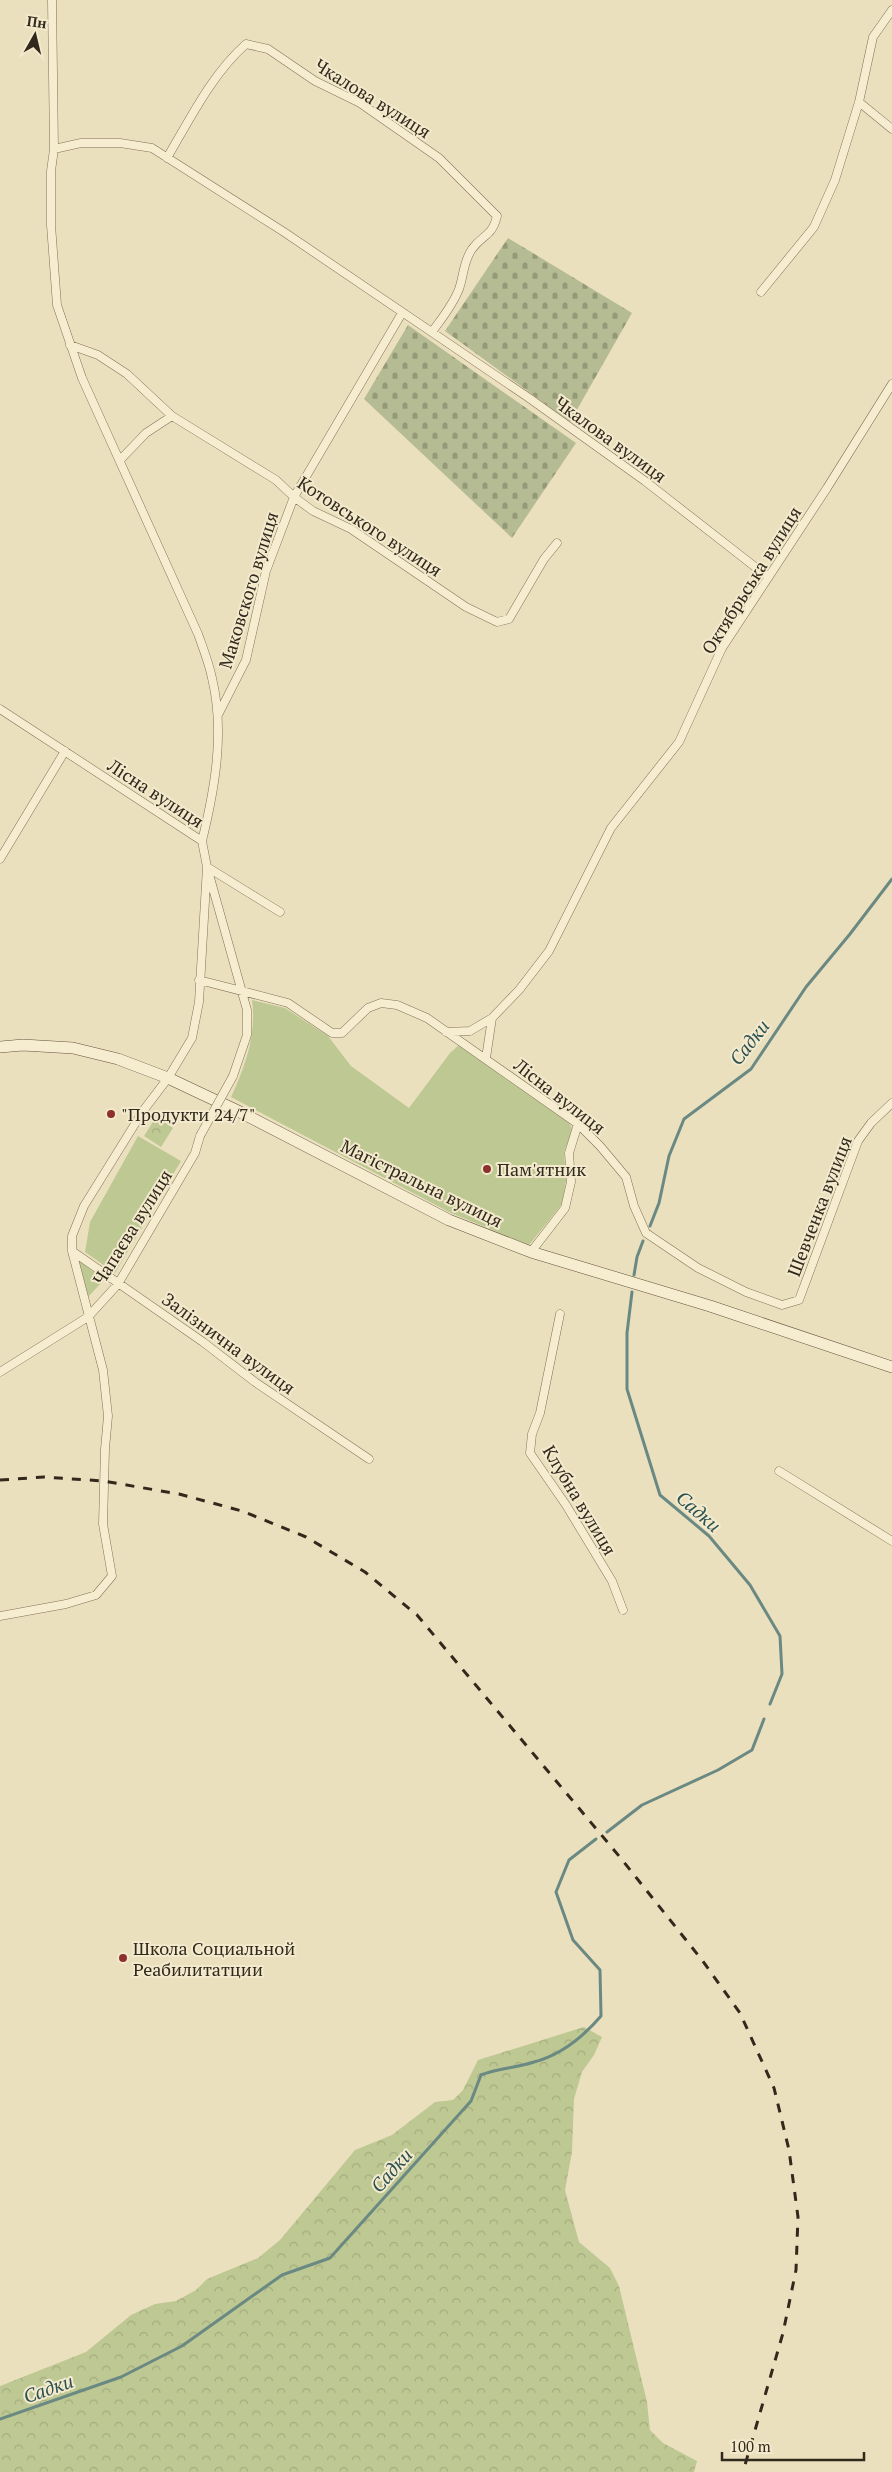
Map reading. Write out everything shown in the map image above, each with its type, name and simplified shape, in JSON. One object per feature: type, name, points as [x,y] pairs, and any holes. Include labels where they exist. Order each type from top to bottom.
[{"type":"main road","name":"Магістральна вулиця","points":[[0,1047],[23,1045],[73,1048],[118,1059],[168,1078],[240,1112],[449,1220],[531,1252],[710,1306],[892,1367]]},
{"type":"street","points":[[52,0],[54,149],[51,172],[51,225],[57,305],[82,378],[121,459],[198,634],[212,677],[217,717],[217,757],[212,803],[202,841]]},
{"type":"street","points":[[761,292],[814,227],[835,180],[859,102],[874,36],[892,10]]},
{"type":"street","name":"Чкалова вулиця","points":[[167,158],[208,90],[235,54],[246,44],[268,49],[315,81],[360,104],[439,158],[497,216],[494,229],[488,236],[479,240],[465,259],[460,286],[454,301],[432,332]]},
{"type":"street","points":[[859,102],[892,130]]},
{"type":"street","name":"Чкалова вулиця","points":[[54,149],[81,143],[120,143],[152,148],[245,206],[529,398],[645,482],[768,577]]},
{"type":"street","name":"Маковского вулиця","points":[[217,717],[246,660],[266,571],[294,497],[402,313]]},
{"type":"street","name":"Котовського вулиця","points":[[70,345],[98,355],[127,374],[172,416],[276,480],[313,511],[351,529],[466,607],[497,622],[509,619],[544,559],[557,543]]},
{"type":"street","name":"Октябрьська вулиця","points":[[446,1032],[470,1031],[492,1018],[519,990],[550,951],[611,828],[679,742],[722,648],[827,488],[892,384]]},
{"type":"street","points":[[121,459],[146,433],[172,416]]},
{"type":"street","name":"Лісна вулиця","points":[[0,709],[202,841],[207,867]]},
{"type":"street","points":[[0,859],[65,750]]},
{"type":"street","points":[[0,1616],[66,1604],[96,1595],[112,1576],[103,1524],[104,1450],[108,1416],[103,1370],[72,1251],[72,1236],[84,1206],[143,1111],[168,1078],[192,1038],[198,1002],[207,867],[280,912]]},
{"type":"street","name":"Чапаєва вулиця","points":[[0,1372],[88,1317],[118,1284],[195,1153],[200,1136],[232,1076],[247,1035],[247,1010],[207,867]]},
{"type":"street","points":[[199,980],[242,990]]},
{"type":"street","name":"Лісна вулиця","points":[[242,990],[288,1003],[332,1033],[337,1034],[342,1033],[368,1008],[381,1003],[397,1005],[427,1018],[578,1124],[600,1146],[626,1177],[634,1206],[646,1233],[698,1268],[746,1292],[782,1305],[799,1300]]},
{"type":"street","points":[[486,1058],[492,1018]]},
{"type":"street","name":"Шевченка вулиця","points":[[799,1300],[858,1142],[870,1123],[892,1103]]},
{"type":"street","points":[[531,1252],[565,1208],[570,1182],[569,1153],[578,1124]]},
{"type":"street","name":"Залізнична вулиця","points":[[72,1251],[203,1342],[255,1382],[369,1459]]},
{"type":"street","name":"Клубна вулиця","points":[[560,1314],[540,1413],[532,1434],[530,1453],[566,1506],[612,1581],[623,1610]]},
{"type":"street","points":[[779,1471],[892,1541]]},
{"type":"green space","points":[[508,238],[632,313],[570,422],[445,331]]},
{"type":"green space","points":[[408,325],[576,443],[512,538],[364,399]]},
{"type":"green space","points":[[252,1000],[285,1008],[328,1036],[351,1066],[409,1108],[450,1053],[459,1045],[569,1123],[573,1130],[564,1152],[566,1181],[562,1204],[529,1245],[451,1213],[231,1097],[249,1050],[253,1025]]},
{"type":"green space","points":[[156,1117],[173,1128],[161,1147],[144,1136]]},
{"type":"green space","points":[[138,1136],[181,1161],[115,1273],[85,1252],[90,1222]]},
{"type":"green space","points":[[78,1260],[104,1280],[86,1299]]},
{"type":"green space","points":[[584,2027],[602,2037],[594,2055],[582,2072],[574,2099],[572,2152],[565,2190],[579,2242],[610,2268],[619,2286],[647,2402],[650,2430],[663,2443],[697,2461],[694,2472],[0,2472],[0,2386],[86,2352],[131,2315],[155,2304],[176,2301],[196,2290],[207,2279],[258,2258],[280,2240],[355,2150],[392,2135],[435,2102],[453,2100],[463,2090],[478,2060]]},
{"type":"waterway","name":"Садки","points":[[650,1226],[659,1203],[669,1156],[684,1119],[751,1069],[806,987],[892,879]]},
{"type":"waterway","name":"Садки","points":[[634,1275],[637,1257],[643,1241]]},
{"type":"waterway","name":"Садки","points":[[632,1292],[627,1333],[627,1389],[660,1495],[709,1536],[750,1585],[780,1636],[782,1674],[770,1704]]},
{"type":"waterway","name":"Садки","points":[[607,1832],[642,1805],[718,1770],[752,1750],[764,1719]]},
{"type":"waterway","name":"Садки","points":[[0,2419],[121,2377],[182,2346],[282,2275],[330,2258],[471,2101],[481,2075],[544,2059],[562,2050],[587,2031],[601,2016],[600,1970],[573,1940],[556,1892],[569,1860],[596,1839]]},
{"type":"railway","points":[[0,1480],[44,1477],[103,1481],[179,1494],[242,1511],[306,1537],[365,1572],[417,1615],[619,1856],[702,1960],[740,2013],[774,2088],[789,2150],[798,2217],[796,2270],[783,2333],[743,2472]]},
{"type":"place","name":"\"Продукти 24/7\"","points":[[111,1114]]},
{"type":"place","name":"Пам'ятник","points":[[487,1169]]},
{"type":"place","name":"Школа Социальной Реабилитатции","points":[[123,1958]]}]
